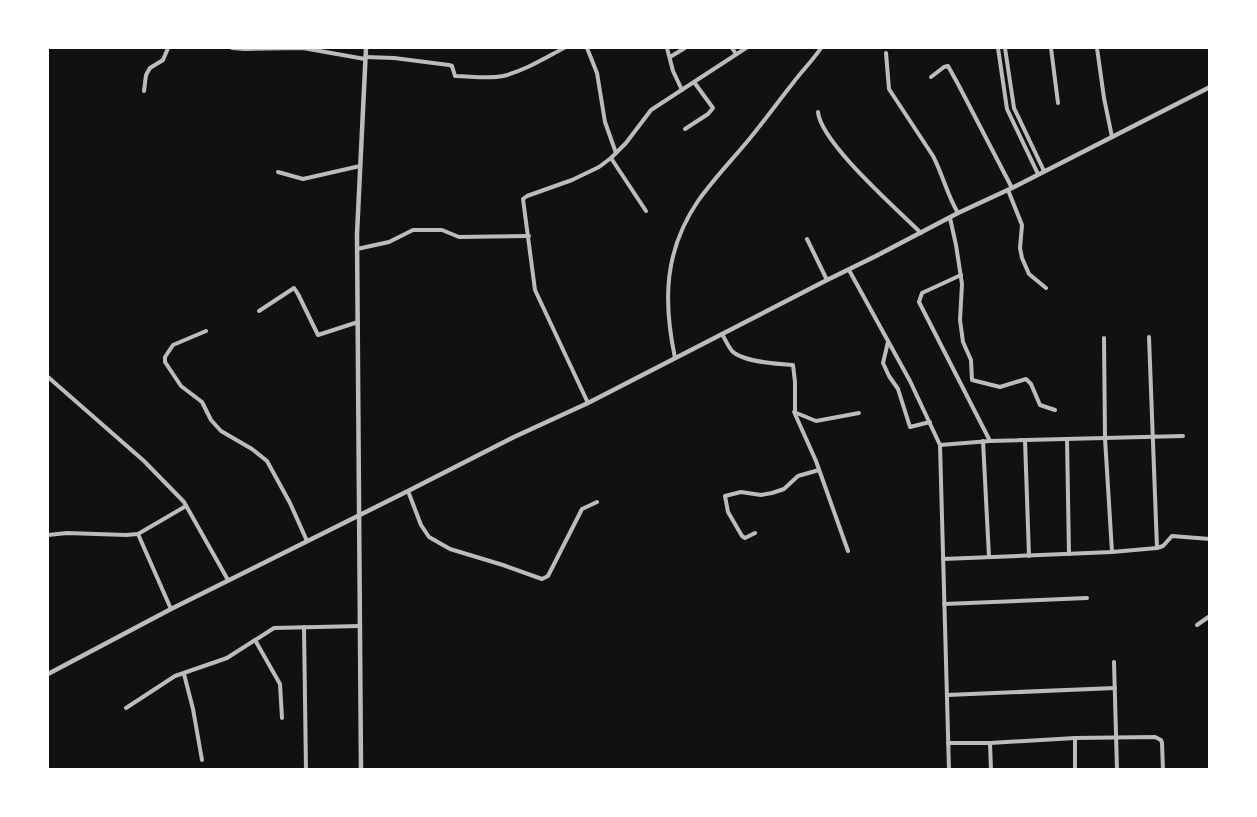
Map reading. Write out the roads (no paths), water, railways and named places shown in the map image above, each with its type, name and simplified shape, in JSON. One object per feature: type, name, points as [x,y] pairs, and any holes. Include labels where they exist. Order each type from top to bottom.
[{"type":"street","points":[[144,91],[146,75],[152,66],[163,60],[168,48]]},
{"type":"street","points":[[232,48],[245,50],[309,48],[365,58],[394,58],[450,65],[455,76],[502,76],[564,48]]},
{"type":"street","points":[[361,770],[357,248],[366,48]]},
{"type":"street","points":[[587,48],[597,73],[606,122],[616,153]]},
{"type":"street","points":[[667,48],[673,71],[682,90]]},
{"type":"street","points":[[670,57],[685,48]]},
{"type":"street","points":[[732,48],[736,54]]},
{"type":"street","points":[[588,403],[535,290],[529,236],[522,202],[524,197],[585,175],[611,158],[651,110],[746,48]]},
{"type":"street","points":[[675,358],[667,309],[670,273],[676,247],[689,216],[707,190],[821,48]]},
{"type":"street","points":[[998,48],[1007,109],[1038,174]]},
{"type":"street","points":[[1005,48],[1014,108],[1044,171]]},
{"type":"street","points":[[1051,48],[1058,103]]},
{"type":"street","points":[[1098,48],[1104,98],[1112,137]]},
{"type":"street","points":[[886,52],[889,89],[933,156],[950,201],[958,214]]},
{"type":"street","points":[[931,77],[948,66],[1010,189],[1022,225],[1020,248],[1022,258],[1030,274],[1046,288]]},
{"type":"street","points":[[685,129],[708,114],[712,108],[694,82]]},
{"type":"street","points":[[48,674],[228,580],[359,516],[514,436],[588,403],[826,280],[1210,87]]},
{"type":"street","points":[[818,112],[820,123],[849,162],[921,233]]},
{"type":"street","points":[[611,158],[646,211]]},
{"type":"street","points":[[278,172],[304,179],[360,166]]},
{"type":"street","points":[[950,218],[961,275],[960,320],[963,342],[970,360],[972,380],[1000,387],[1026,379],[1031,384],[1040,405],[1055,410]]},
{"type":"street","points":[[357,248],[389,242],[413,230],[442,230],[459,237],[529,236]]},
{"type":"street","points":[[807,239],[826,280]]},
{"type":"street","points":[[849,270],[901,364],[940,445],[949,770]]},
{"type":"street","points":[[961,275],[922,293],[919,302],[990,441]]},
{"type":"street","points":[[259,312],[294,288],[318,335],[358,322]]},
{"type":"street","points":[[206,331],[174,345],[165,357],[165,362],[181,386],[202,402],[211,420],[222,431],[252,449],[267,461],[290,503],[307,541]]},
{"type":"street","points":[[722,334],[730,349],[741,356],[774,364],[793,365],[795,382],[794,412],[819,470],[848,550]]},
{"type":"street","points":[[1149,337],[1157,548]]},
{"type":"street","points":[[1104,338],[1105,438],[1112,552]]},
{"type":"street","points":[[888,342],[883,364],[898,389],[910,427],[930,422]]},
{"type":"street","points":[[48,377],[144,461],[186,506],[228,580]]},
{"type":"street","points":[[794,412],[816,421],[859,413]]},
{"type":"street","points":[[940,445],[983,441],[1183,436]]},
{"type":"street","points":[[1067,439],[1069,554]]},
{"type":"street","points":[[1026,440],[1029,556]]},
{"type":"street","points":[[983,441],[989,557]]},
{"type":"street","points":[[755,533],[745,538],[742,536],[728,512],[725,496],[741,492],[761,495],[772,493],[784,488],[798,476],[819,470]]},
{"type":"street","points":[[408,491],[421,526],[429,537],[450,549],[542,579],[548,576],[582,509],[597,502]]},
{"type":"street","points":[[48,535],[67,532],[138,534],[186,506]]},
{"type":"street","points":[[138,534],[171,609]]},
{"type":"street","points":[[942,559],[1112,552],[1157,548],[1162,546],[1172,536],[1210,539]]},
{"type":"street","points":[[944,604],[1087,598]]},
{"type":"street","points":[[1198,625],[1210,616]]},
{"type":"street","points":[[126,708],[170,679],[227,658],[274,628],[360,626]]},
{"type":"street","points":[[304,627],[306,770]]},
{"type":"street","points":[[255,640],[280,684],[282,718]]},
{"type":"street","points":[[1114,662],[1117,770]]},
{"type":"street","points":[[184,674],[194,709],[202,760]]},
{"type":"street","points":[[947,695],[1115,688]]},
{"type":"street","points":[[948,743],[990,743],[1075,738],[1159,738],[1162,744],[1163,770]]},
{"type":"street","points":[[1075,738],[1075,770]]},
{"type":"street","points":[[990,743],[991,770]]}]
